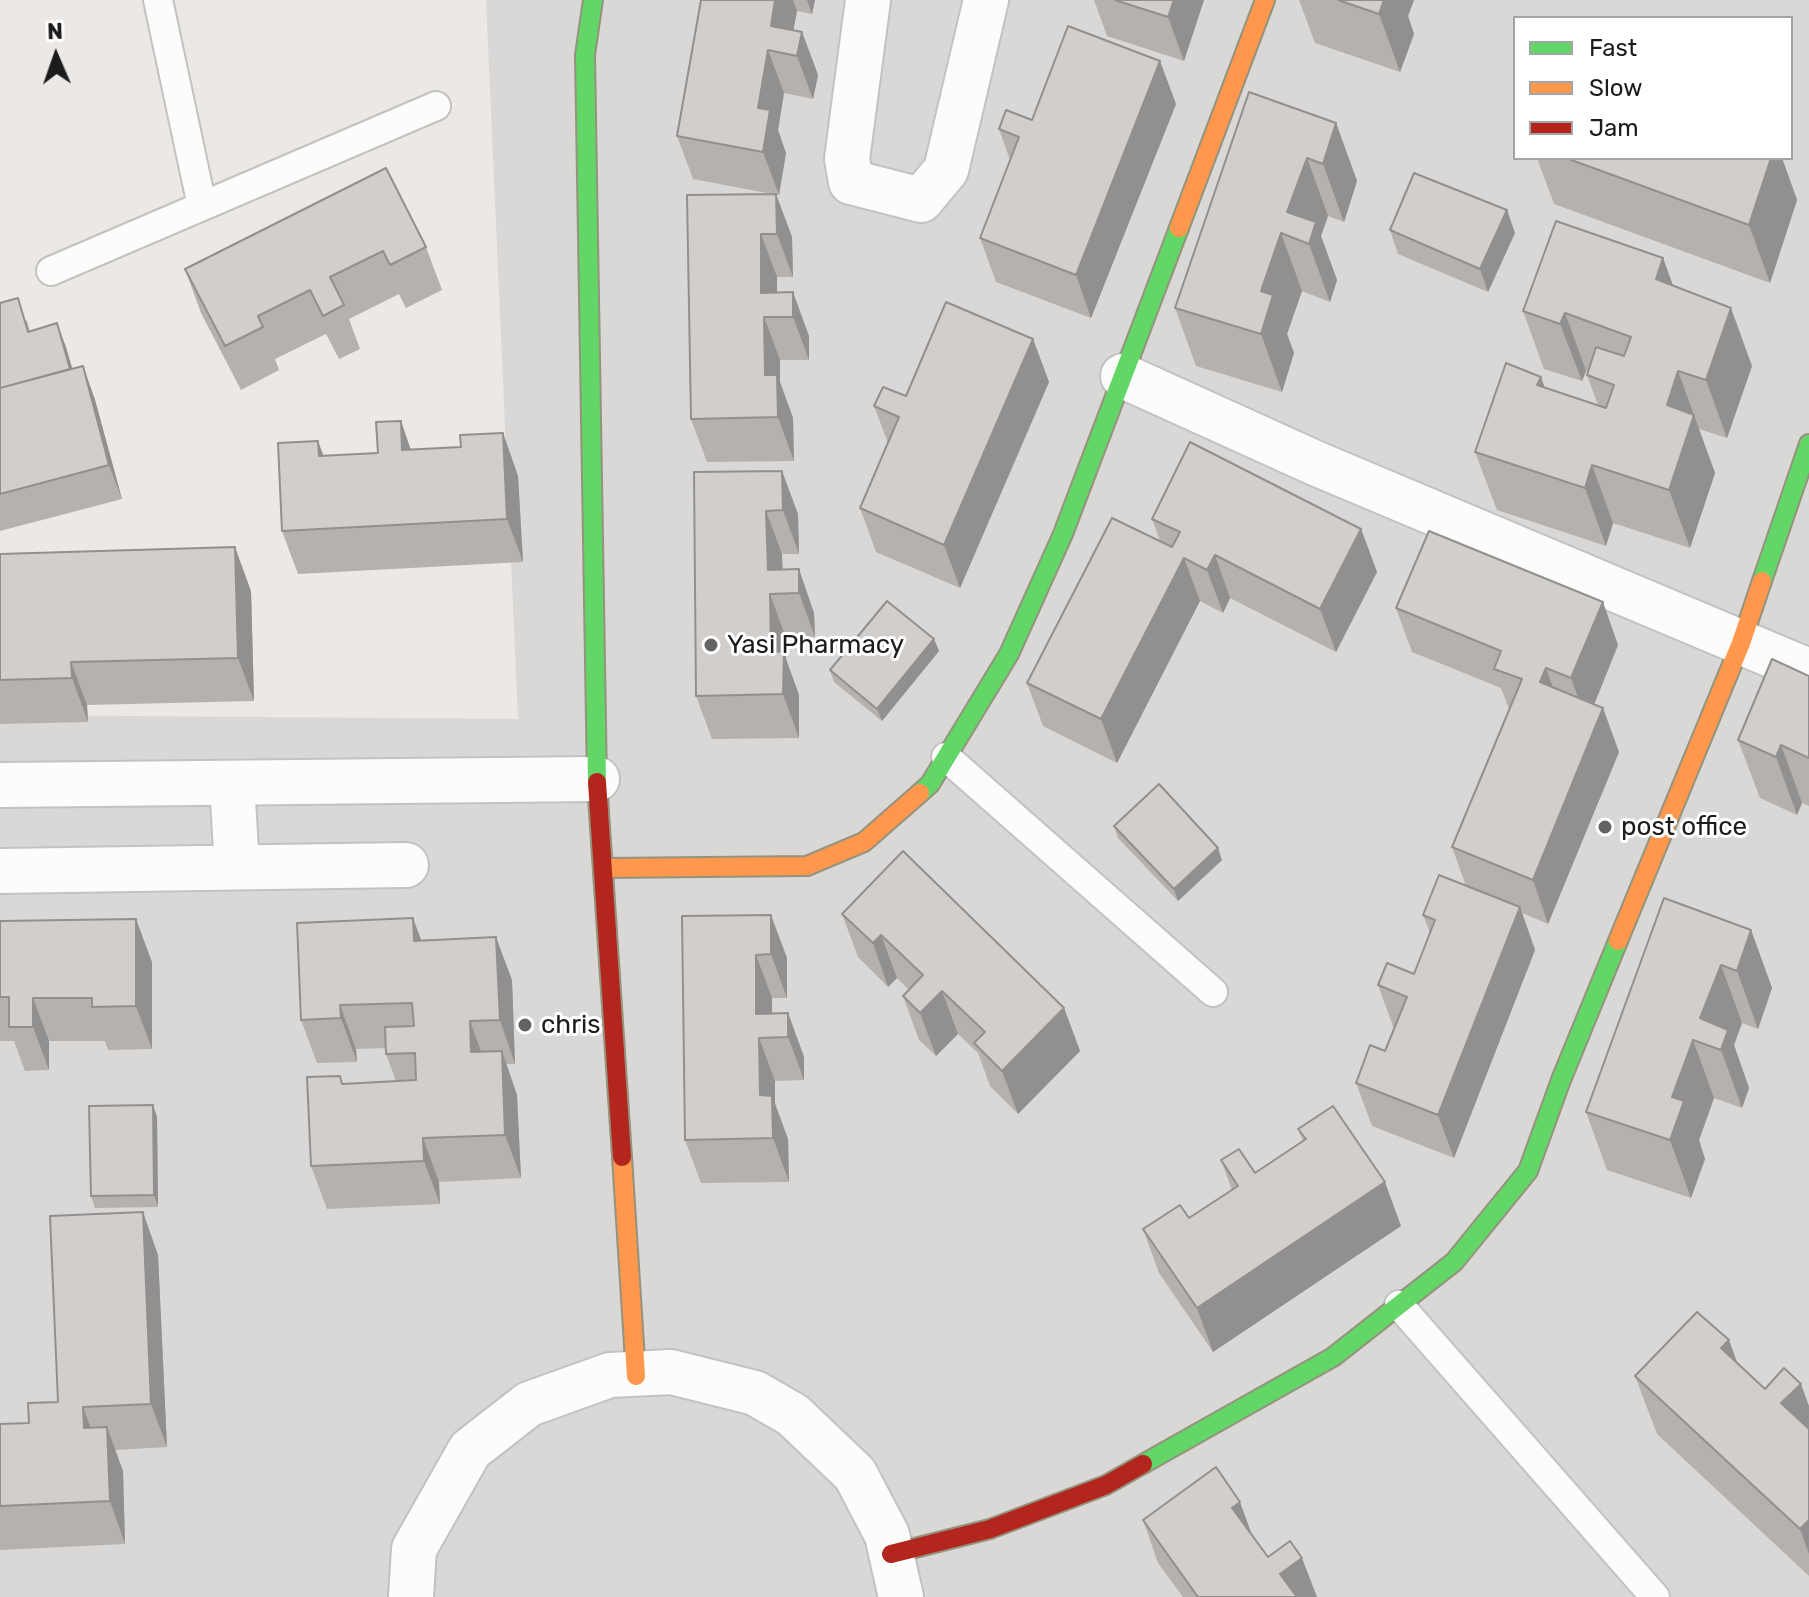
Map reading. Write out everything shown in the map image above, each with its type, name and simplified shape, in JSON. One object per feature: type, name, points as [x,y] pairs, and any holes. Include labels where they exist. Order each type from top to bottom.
[{"type":"street","points":[[593,0],[585,55],[597,779],[636,1376]]},
{"type":"street","points":[[868,0],[847,159],[851,182],[921,200],[946,170],[986,0]]},
{"type":"street","points":[[604,868],[807,866],[864,842],[930,784],[1009,654],[1063,534],[1265,0]]},
{"type":"street","points":[[1123,376],[1315,463],[1809,671]]},
{"type":"street","points":[[891,1554],[990,1529],[1106,1485],[1333,1357],[1454,1262],[1528,1171],[1561,1080],[1741,643],[1809,444]]},
{"type":"street","points":[[0,785],[597,779]]},
{"type":"street","points":[[232,783],[237,867]]},
{"type":"street","points":[[0,871],[406,865]]},
{"type":"street","points":[[411,1597],[414,1549],[470,1450],[529,1404],[610,1375],[671,1372],[755,1393],[793,1415],[855,1474],[887,1535],[901,1597]]},
{"type":"lane","points":[[158,0],[202,206]]},
{"type":"lane","points":[[51,271],[436,106]]},
{"type":"lane","points":[[946,757],[1213,992]]},
{"type":"lane","points":[[1399,1305],[1655,1597]]},
{"type":"shaded area","points":[[486,0],[1809,0],[1809,1597],[0,1597],[0,715],[518,719]]},
{"type":"building","points":[[701,0],[775,0],[771,26],[802,32],[797,56],[768,50],[758,108],[770,110],[763,152],[677,136]]},
{"type":"building","points":[[1115,0],[1174,0],[1168,17]]},
{"type":"building","points":[[1338,0],[1384,0],[1379,14]]},
{"type":"building","points":[[1068,26],[1160,61],[1076,275],[980,238],[1019,137],[999,129],[1006,110],[1032,120]]},
{"type":"building","points":[[1249,92],[1336,123],[1323,164],[1307,158],[1287,212],[1316,222],[1309,244],[1281,233],[1261,291],[1273,295],[1261,334],[1175,308]]},
{"type":"building","points":[[1571,160],[1770,160],[1749,225]]},
{"type":"building","points":[[386,168],[426,247],[390,265],[383,251],[330,277],[344,305],[323,316],[310,290],[258,316],[263,327],[225,346],[185,269]]},
{"type":"building","points":[[1414,173],[1507,210],[1480,269],[1390,230]]},
{"type":"building","points":[[776,194],[777,234],[761,234],[761,293],[793,292],[793,317],[764,317],[765,375],[777,375],[778,417],[691,419],[687,195]]},
{"type":"building","points":[[1556,221],[1663,258],[1656,279],[1731,308],[1706,380],[1678,371],[1667,405],[1694,415],[1669,490],[1592,465],[1585,488],[1475,452],[1506,363],[1541,377],[1537,385],[1606,408],[1614,385],[1587,375],[1596,347],[1624,356],[1631,337],[1565,313],[1560,324],[1523,311]]},
{"type":"building","points":[[18,298],[28,332],[57,323],[70,369],[0,388],[0,303]]},
{"type":"building","points":[[946,302],[1033,339],[944,545],[860,508],[899,417],[874,406],[883,387],[906,396]]},
{"type":"building","points":[[83,366],[109,465],[0,494],[0,388]]},
{"type":"building","points":[[401,421],[402,450],[461,447],[460,435],[503,433],[507,519],[282,531],[278,443],[318,441],[319,456],[378,453],[376,422]]},
{"type":"building","points":[[1190,442],[1361,529],[1320,609],[1215,555],[1207,570],[1184,558],[1101,719],[1027,683],[1112,518],[1172,547],[1180,532],[1152,519]]},
{"type":"building","points":[[782,471],[783,510],[766,511],[768,570],[799,569],[799,593],[770,594],[771,651],[784,652],[783,694],[696,696],[694,472]]},
{"type":"building","points":[[1429,531],[1603,602],[1571,678],[1546,668],[1540,682],[1603,708],[1533,880],[1452,847],[1522,679],[1494,669],[1501,651],[1396,608]]},
{"type":"building","points":[[235,547],[238,658],[71,662],[72,678],[0,680],[0,554]]},
{"type":"building","points":[[887,601],[934,639],[877,709],[830,670]]},
{"type":"building","points":[[1772,659],[1809,676],[1809,758],[1781,745],[1776,757],[1738,740]]},
{"type":"building","points":[[1159,784],[1218,848],[1174,889],[1114,826]]},
{"type":"building","points":[[903,851],[1064,1008],[1002,1071],[974,1043],[985,1032],[942,991],[920,1013],[903,996],[923,975],[881,935],[873,943],[842,914]]},
{"type":"building","points":[[1439,875],[1520,907],[1438,1115],[1356,1083],[1370,1045],[1385,1051],[1407,997],[1378,985],[1387,963],[1414,974],[1435,920],[1423,915]]},
{"type":"building","points":[[1664,898],[1751,930],[1737,971],[1721,965],[1700,1018],[1728,1030],[1721,1050],[1693,1040],[1672,1097],[1684,1101],[1670,1140],[1586,1112]]},
{"type":"building","points":[[771,915],[771,954],[756,955],[756,1014],[788,1013],[788,1037],[759,1038],[760,1095],[772,1096],[773,1138],[685,1140],[682,916]]},
{"type":"building","points":[[413,918],[414,941],[496,937],[500,1020],[470,1021],[471,1052],[502,1051],[505,1135],[423,1138],[424,1161],[311,1166],[307,1077],[340,1076],[342,1084],[416,1080],[415,1053],[386,1054],[385,1027],[414,1026],[412,1003],[340,1005],[341,1018],[301,1020],[297,923]]},
{"type":"building","points":[[136,919],[136,1006],[92,1007],[92,998],[33,998],[33,1027],[9,1027],[9,997],[0,997],[0,921]]},
{"type":"building","points":[[153,1105],[154,1195],[91,1196],[89,1106]]},
{"type":"building","points":[[1333,1106],[1385,1182],[1197,1308],[1143,1229],[1180,1205],[1189,1218],[1238,1186],[1221,1160],[1239,1149],[1255,1173],[1306,1139],[1298,1129]]},
{"type":"building","points":[[143,1212],[151,1404],[83,1407],[84,1428],[107,1427],[110,1501],[0,1506],[0,1424],[29,1423],[28,1403],[58,1402],[50,1216]]},
{"type":"building","points":[[1697,1312],[1729,1340],[1721,1348],[1765,1389],[1784,1368],[1801,1384],[1781,1403],[1809,1429],[1809,1520],[1800,1529],[1635,1376]]},
{"type":"building","points":[[1216,1467],[1240,1502],[1232,1508],[1268,1557],[1290,1541],[1302,1558],[1280,1574],[1297,1597],[1198,1597],[1143,1520]]},
{"type":"traffic: fast","points":[[593,0],[585,55],[597,782]]},
{"type":"traffic: fast","points":[[920,793],[930,784],[1009,654],[1063,534],[1179,228]]},
{"type":"traffic: fast","points":[[1762,581],[1809,444]]},
{"type":"traffic: fast","points":[[1143,1464],[1333,1357],[1454,1262],[1528,1171],[1561,1080],[1618,941]]},
{"type":"traffic: slow","points":[[1179,228],[1265,0]]},
{"type":"traffic: slow","points":[[1618,941],[1741,643],[1762,581]]},
{"type":"traffic: slow","points":[[604,868],[807,866],[864,842],[920,793]]},
{"type":"traffic: slow","points":[[622,1157],[636,1376]]},
{"type":"traffic: jam","points":[[597,782],[622,1157]]},
{"type":"traffic: jam","points":[[891,1554],[990,1529],[1106,1485],[1143,1464]]},
{"type":"place","name":"Yasi Pharmacy","points":[[711,645]]},
{"type":"place","name":"post office","points":[[1605,827]]},
{"type":"place","name":"chris","points":[[525,1025]]}]
